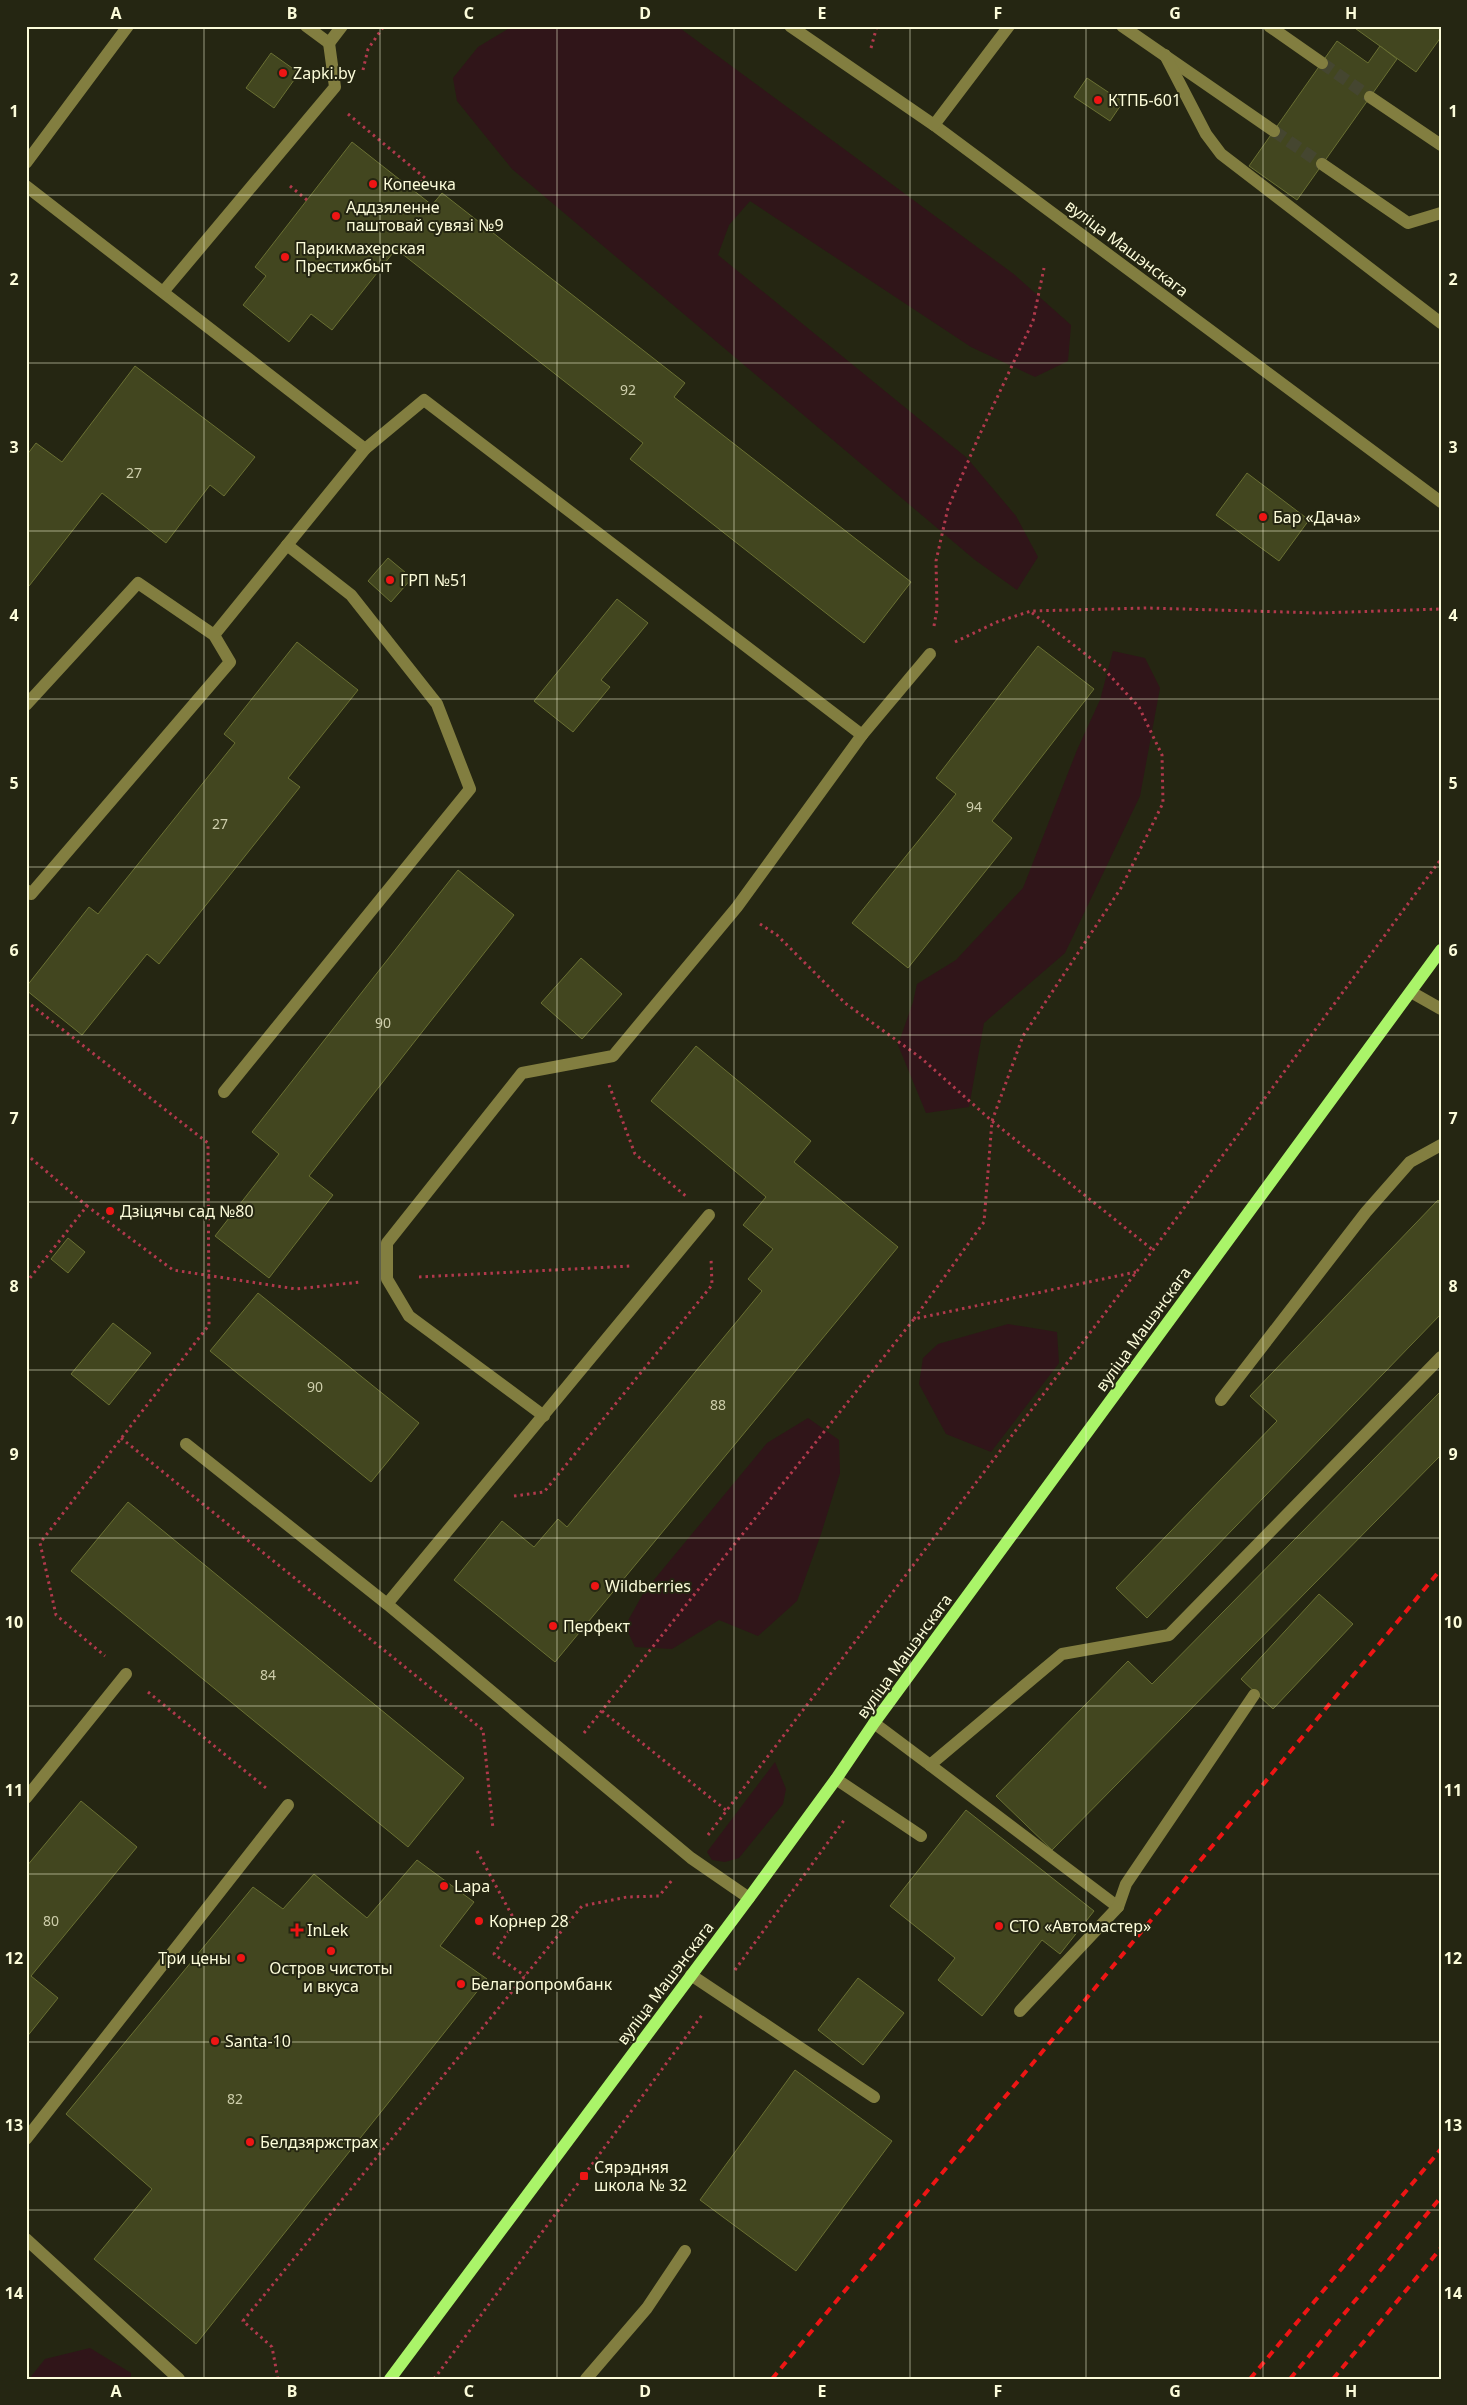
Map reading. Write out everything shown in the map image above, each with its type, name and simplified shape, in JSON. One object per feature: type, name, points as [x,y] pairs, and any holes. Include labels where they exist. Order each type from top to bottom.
[{"type":"main road","name":"вуліца Машэнскага","points":[[390,2379],[749,1898],[874,1723],[1441,950]]},
{"type":"street","points":[[26,163],[128,26]]},
{"type":"street","points":[[306,26],[329,43]]},
{"type":"street","points":[[163,292],[335,87],[329,43],[342,26]]},
{"type":"street","name":"вуліца Машэнскага","points":[[790,26],[934,125],[1441,502]]},
{"type":"street","points":[[934,125],[1010,26]]},
{"type":"street","points":[[1122,26],[1274,131]]},
{"type":"street","points":[[1269,26],[1322,63]]},
{"type":"street","points":[[1165,56],[1206,134],[1221,154],[1441,323]]},
{"type":"street","points":[[1370,97],[1441,145]]},
{"type":"street","points":[[1322,164],[1408,223],[1441,213]]},
{"type":"street","points":[[26,186],[365,449]]},
{"type":"street","points":[[214,635],[365,449],[424,400],[862,735]]},
{"type":"street","points":[[224,1092],[470,788],[437,704],[351,595],[287,545]]},
{"type":"street","points":[[26,705],[138,583],[214,635],[230,662],[31,894],[26,890]]},
{"type":"street","points":[[544,1416],[409,1316],[387,1279],[387,1243],[522,1073],[613,1056],[737,907],[862,735],[930,654]]},
{"type":"street","points":[[1411,992],[1441,1009]]},
{"type":"street","points":[[1221,1400],[1366,1212],[1410,1162],[1441,1145]]},
{"type":"street","points":[[387,1604],[709,1216]]},
{"type":"street","points":[[930,1765],[1062,1654],[1169,1635],[1441,1357]]},
{"type":"street","points":[[186,1444],[387,1604],[691,1858],[749,1898]]},
{"type":"street","points":[[26,1798],[126,1674]]},
{"type":"street","points":[[1020,2012],[1118,1907],[1126,1884],[1254,1695]]},
{"type":"street","points":[[874,1723],[1118,1907]]},
{"type":"street","points":[[836,1778],[921,1836]]},
{"type":"street","points":[[26,2139],[288,1805]]},
{"type":"street","points":[[691,1975],[874,2097]]},
{"type":"street","points":[[26,2239],[179,2379]]},
{"type":"street","points":[[586,2379],[647,2308],[685,2252]]},
{"type":"path","points":[[342,109],[425,178],[413,190]]},
{"type":"path","points":[[284,181],[307,200]]},
{"type":"path","points":[[930,654],[936,609],[936,561],[948,508],[979,436],[1033,321],[1044,268]]},
{"type":"path","points":[[930,654],[996,622],[1031,612],[1147,608],[1319,613],[1441,609]]},
{"type":"path","points":[[568,1754],[914,1319],[984,1222],[992,1120],[1023,1036],[1122,888],[1163,803],[1162,755],[1139,707],[1102,667],[1031,612]]},
{"type":"path","points":[[278,2379],[272,2347],[243,2321],[582,1906],[627,1897],[659,1896],[691,1858],[1137,1272],[1441,859]]},
{"type":"path","points":[[737,907],[777,935],[844,1003],[921,1058],[992,1120],[1153,1250]]},
{"type":"path","points":[[26,1001],[208,1142],[209,1325],[40,1543],[56,1614],[126,1674],[288,1805]]},
{"type":"path","points":[[26,1154],[87,1206],[173,1270],[296,1289],[387,1279],[670,1264]]},
{"type":"path","points":[[26,1282],[87,1206]]},
{"type":"path","points":[[914,1319],[1137,1272]]},
{"type":"path","points":[[121,1438],[483,1730],[493,1830]]},
{"type":"path","points":[[602,1711],[727,1811]]},
{"type":"path","points":[[434,2379],[862,1796]]},
{"type":"path","points":[[477,1851],[515,1921],[494,1954],[525,1976]]},
{"type":"shaded area","points":[[513,26],[677,26],[1015,275],[1071,325],[1068,361],[1035,377],[971,347],[750,201],[729,225],[718,255],[967,458],[1016,516],[1038,557],[1017,590],[975,560],[512,169],[457,101],[453,78],[478,47]]},
{"type":"shaded area","points":[[1113,651],[1145,658],[1160,688],[1140,796],[1065,953],[984,1023],[969,1107],[926,1113],[898,1045],[913,1002],[917,984],[956,960],[1023,888],[1077,750],[1100,700]]},
{"type":"shaded area","points":[[1008,1324],[1057,1332],[1059,1363],[991,1452],[946,1434],[919,1384],[923,1358],[938,1344]]},
{"type":"shaded area","points":[[808,1418],[839,1440],[840,1473],[797,1601],[758,1636],[719,1620],[672,1649],[635,1647],[625,1626],[644,1592],[767,1443]]},
{"type":"shaded area","points":[[775,1762],[786,1789],[783,1804],[739,1858],[725,1862],[712,1860],[707,1852]]},
{"type":"shaded area","points":[[90,2348],[131,2373],[131,2379],[29,2379],[45,2359]]},
{"type":"building","points":[[1352,26],[1441,26],[1441,37],[1416,72]]},
{"type":"building","points":[[1337,41],[1368,63],[1380,46],[1397,59],[1297,200],[1249,166]]},
{"type":"building","points":[[271,53],[299,73],[274,108],[246,88]]},
{"type":"building","name":"КТПБ-601","points":[[1087,78],[1123,102],[1110,121],[1074,97]]},
{"type":"building","points":[[352,142],[432,205],[442,193],[685,383],[674,397],[911,582],[864,643],[630,459],[643,443],[396,249],[332,330],[311,314],[289,342],[243,305],[266,276],[255,267]]},
{"type":"building","points":[[135,366],[255,457],[224,496],[210,485],[166,543],[102,493],[29,586],[26,584],[26,456],[36,443],[62,462]]},
{"type":"building","name":"Бар «Дача»","points":[[1247,473],[1309,520],[1279,561],[1216,515]]},
{"type":"building","name":"ГРП №51","points":[[388,558],[412,578],[391,602],[368,581]]},
{"type":"building","points":[[617,599],[648,623],[601,680],[610,687],[573,732],[534,701]]},
{"type":"building","points":[[297,642],[358,690],[288,778],[300,787],[159,964],[147,954],[82,1035],[26,990],[26,987],[89,907],[98,914],[235,743],[224,734]]},
{"type":"building","points":[[1038,646],[1094,689],[992,821],[1012,838],[908,968],[852,923],[956,794],[936,778]]},
{"type":"building","points":[[458,870],[514,915],[309,1176],[333,1195],[269,1278],[215,1236],[279,1154],[252,1132]]},
{"type":"building","points":[[581,958],[622,994],[582,1039],[541,1003]]},
{"type":"building","points":[[696,1046],[811,1141],[794,1162],[898,1247],[555,1662],[454,1580],[502,1521],[534,1547],[558,1519],[567,1527],[762,1291],[748,1279],[773,1249],[743,1225],[766,1197],[651,1101]]},
{"type":"building","points":[[1438,1200],[1441,1203],[1441,1314],[1147,1618],[1116,1588],[1277,1421],[1250,1396]]},
{"type":"building","points":[[68,1238],[85,1252],[68,1273],[51,1259]]},
{"type":"building","points":[[258,1293],[419,1423],[371,1482],[210,1351]]},
{"type":"building","points":[[113,1323],[151,1353],[109,1405],[71,1374]]},
{"type":"building","points":[[1441,1391],[1441,1455],[1052,1850],[996,1796],[1128,1661],[1152,1684]]},
{"type":"building","points":[[128,1502],[464,1778],[408,1847],[71,1571]]},
{"type":"building","points":[[1319,1594],[1353,1624],[1273,1709],[1241,1679]]},
{"type":"building","points":[[81,1801],[137,1847],[31,1976],[58,1998],[26,2038],[26,1867]]},
{"type":"building","name":"СТО «Автомастер»","points":[[966,1810],[1094,1911],[1060,1954],[1042,1940],[982,2016],[938,1980],[955,1958],[890,1906]]},
{"type":"building","points":[[417,1860],[474,1902],[440,1946],[487,1979],[196,2344],[94,2259],[152,2189],[66,2114],[253,1887],[283,1909],[314,1874],[367,1918]]},
{"type":"building","points":[[858,1978],[904,2013],[863,2065],[818,2030]]},
{"type":"building","points":[[795,2070],[892,2141],[796,2271],[700,2200]]},
{"type":"tunnel","points":[[1322,63],[1370,97]]},
{"type":"tunnel","points":[[1274,131],[1322,164]]},
{"type":"railway","points":[[772,2379],[1441,1569]]},
{"type":"railway","points":[[1250,2379],[1441,2149]]},
{"type":"railway","points":[[1290,2379],[1441,2197]]},
{"type":"railway","points":[[1333,2379],[1441,2248]]},
{"type":"place","name":"Zapki.by","points":[[283,73]]},
{"type":"place","name":"КТПБ-601","points":[[1098,100]]},
{"type":"place","name":"Копеечка","points":[[373,184]]},
{"type":"place","name":"Аддзяленне паштовай сувязі №9","points":[[336,216]]},
{"type":"place","name":"Парикмахерская Престижбыт","points":[[285,257]]},
{"type":"place","name":"Бар «Дача»","points":[[1263,517]]},
{"type":"place","name":"ГРП №51","points":[[390,580]]},
{"type":"place","name":"Дзіцячы сад №80","points":[[110,1211]]},
{"type":"place","name":"Wildberries","points":[[595,1586]]},
{"type":"place","name":"Перфект","points":[[553,1626]]},
{"type":"place","name":"Lapa","points":[[444,1886]]},
{"type":"place","name":"Корнер 28","points":[[479,1921]]},
{"type":"place","name":"СТО «Автомастер»","points":[[999,1926]]},
{"type":"place","name":"InLek","points":[[297,1930]]},
{"type":"place","name":"Остров чистоты и вкуса","points":[[331,1951]]},
{"type":"place","name":"Три цены","points":[[241,1958]]},
{"type":"place","name":"Белагропромбанк","points":[[461,1984]]},
{"type":"place","name":"Santa-10","points":[[215,2041]]},
{"type":"place","name":"Белдзяржстрах","points":[[250,2142]]},
{"type":"place","name":"Сярэдняя школа № 32","points":[[584,2176]]}]
